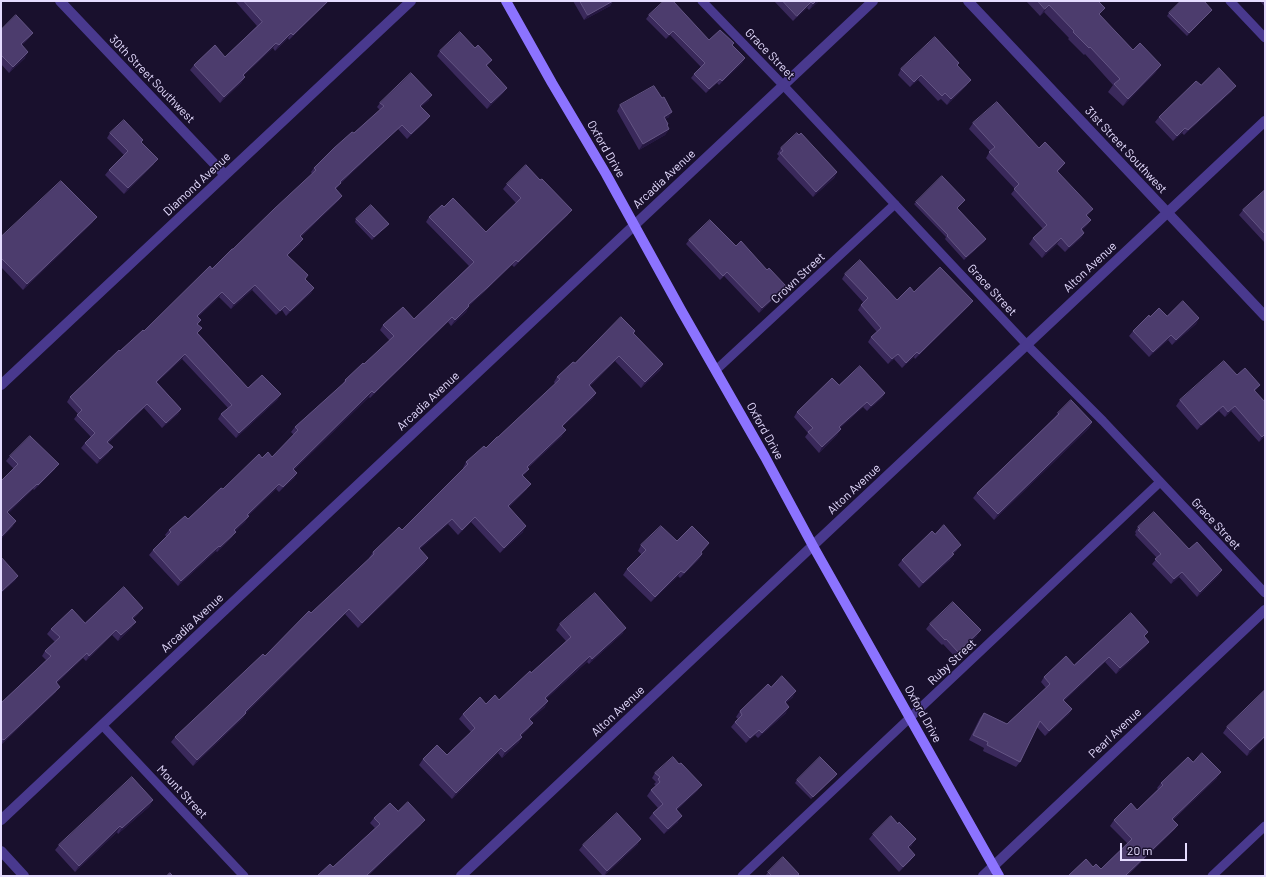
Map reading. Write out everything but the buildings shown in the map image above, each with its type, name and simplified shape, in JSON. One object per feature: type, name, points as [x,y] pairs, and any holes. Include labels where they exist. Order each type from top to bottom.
[{"type":"main road","name":"Oxford Drive","points":[[506,1],[552,83],[606,174],[999,876]]},
{"type":"street","name":"30th Street Southwest","points":[[60,1],[225,175]]},
{"type":"street","name":"Diamond Avenue","points":[[1,385],[411,1]]},
{"type":"street","name":"Arcadia Avenue","points":[[1,820],[873,1]]},
{"type":"street","name":"31st Street Southwest","points":[[968,1],[1265,316]]},
{"type":"street","name":"Alton Avenue","points":[[461,876],[1265,121]]},
{"type":"street","name":"Pearl Avenue","points":[[983,876],[1265,610]]},
{"type":"street","points":[[1,851],[24,876]]},
{"type":"lane","name":"Grace Street","points":[[702,1],[896,204],[1027,345],[1103,421],[1265,593]]},
{"type":"lane","points":[[1230,1],[1265,38]]},
{"type":"lane","name":"Crown Street","points":[[716,370],[896,204]]},
{"type":"lane","name":"Ruby Street","points":[[742,876],[1160,482]]},
{"type":"lane","name":"Mount Street","points":[[102,725],[244,876]]},
{"type":"lane","points":[[1212,876],[1265,826]]}]
